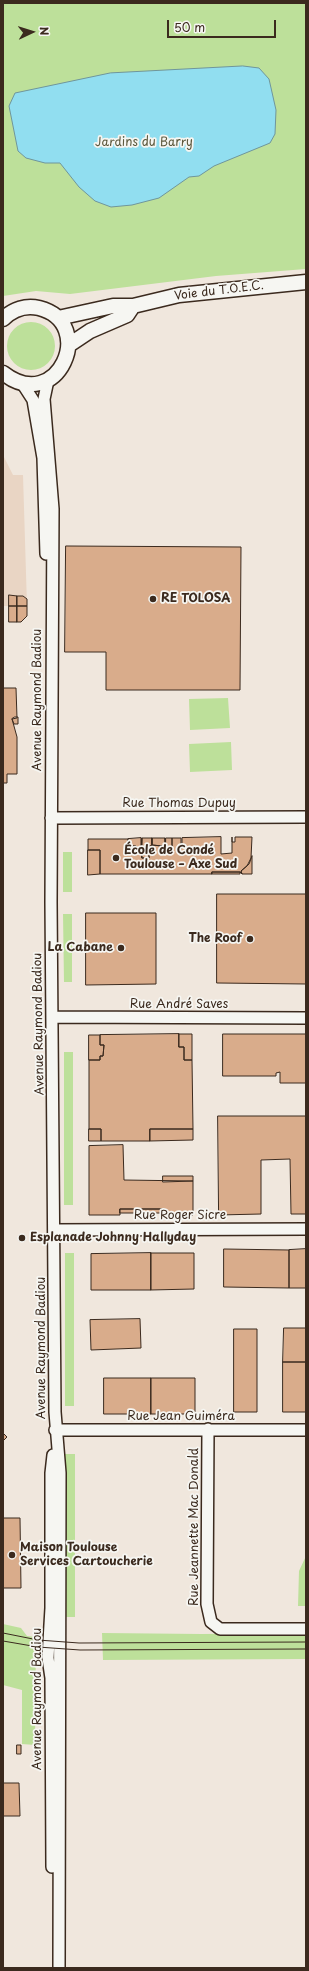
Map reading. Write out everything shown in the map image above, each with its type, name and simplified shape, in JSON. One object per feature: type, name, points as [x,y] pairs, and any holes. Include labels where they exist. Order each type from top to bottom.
[{"type":"street","name":"Voie du T.O.E.C.","points":[[58,318],[113,306],[133,306],[178,295],[306,282]]},
{"type":"street","name":"Voie du T.O.E.C.","points":[[69,345],[90,331],[127,315],[133,306]]},
{"type":"street","points":[[3,319],[8,314],[20,308],[34,307],[47,310],[58,318],[66,330],[69,345],[64,365],[57,374],[48,380],[36,384],[22,384],[3,373]]},
{"type":"street","name":"Avenue Raymond Badiou","points":[[48,380],[44,399],[53,509],[53,588],[51,618],[51,818],[55,1430],[51,1473],[51,1608],[48,1658],[51,1686],[52,1968]]},
{"type":"street","name":"Avenue Raymond Badiou","points":[[22,384],[32,400],[43,458],[46,589],[51,618]]},
{"type":"street","name":"Rue Thomas Dupuy","points":[[51,818],[306,817]]},
{"type":"street","name":"Rue André Saves","points":[[52,1017],[306,1018]]},
{"type":"street","name":"Rue Roger Sicre","points":[[54,1230],[306,1229]]},
{"type":"street","name":"Rue Jeannette Mac Donald","points":[[208,1429],[207,1604],[211,1622],[220,1629],[306,1630]]},
{"type":"street","name":"Avenue Raymond Badiou","points":[[55,1430],[60,1473],[59,1968]]},
{"type":"street","name":"Rue Jean Guiméra","points":[[55,1430],[306,1430]]},
{"type":"shaded area","points":[[3,455],[13,475],[23,475],[27,606],[3,606]]},
{"type":"green space","name":"Jardins du Barry","points":[[3,3],[306,3],[306,269],[216,276],[70,294],[36,291],[3,296]]},
{"type":"green space","points":[[31,322],[40,324],[48,329],[53,337],[55,346],[53,355],[48,363],[40,368],[31,370],[22,368],[14,363],[9,355],[7,346],[9,337],[14,329],[22,324]]},
{"type":"green space","points":[[228,698],[230,728],[190,730],[189,699]]},
{"type":"green space","points":[[231,742],[232,770],[190,772],[189,744]]},
{"type":"green space","points":[[63,852],[72,852],[72,892],[63,892]]},
{"type":"green space","points":[[63,914],[72,914],[72,982],[64,982]]},
{"type":"green space","points":[[64,1052],[73,1052],[73,1205],[64,1205]]},
{"type":"green space","points":[[65,1253],[74,1253],[74,1406],[65,1406]]},
{"type":"green space","points":[[64,1454],[75,1454],[75,1617],[65,1617]]},
{"type":"green space","points":[[306,1556],[306,1606],[298,1606],[299,1571]]},
{"type":"green space","points":[[3,1624],[21,1628],[27,1636],[36,1637],[35,1745],[22,1744],[22,1690],[3,1685]]},
{"type":"green space","points":[[102,1633],[306,1633],[306,1659],[103,1660]]},
{"type":"water","points":[[243,66],[259,68],[269,79],[276,110],[275,134],[270,143],[214,166],[199,176],[189,177],[159,198],[132,205],[111,207],[95,201],[79,187],[60,163],[45,163],[26,158],[18,151],[9,106],[15,93],[110,73]]},
{"type":"building","name":"RE TOLOSA","points":[[66,546],[241,547],[240,690],[106,690],[106,652],[65,652]]},
{"type":"building","points":[[9,595],[17,596],[17,606],[9,606]]},
{"type":"building","points":[[17,596],[23,596],[27,599],[27,606],[17,606]]},
{"type":"building","points":[[9,606],[17,606],[17,622],[9,622]]},
{"type":"building","points":[[17,606],[27,606],[27,616],[21,622],[17,622]]},
{"type":"building","points":[[3,688],[16,688],[17,718],[12,719],[17,737],[17,774],[7,774],[7,783],[3,783]]},
{"type":"building","points":[[18,717],[18,724],[14,724],[12,719]]},
{"type":"building","points":[[221,837],[221,854],[232,853],[232,842],[235,842],[235,837],[252,837],[251,858],[247,866],[241,871],[242,874],[240,872],[212,872],[212,874],[100,874],[100,850],[88,850],[88,839],[128,839],[128,846],[136,846],[136,850],[141,850],[142,838],[142,858],[149,858],[149,850],[145,850],[145,846],[152,845],[162,846],[160,846],[160,853],[165,853],[165,838],[166,850],[172,850],[172,838],[181,838],[182,848],[182,838]]},
{"type":"building","points":[[141,838],[141,850],[136,850],[136,846],[128,846],[128,839]]},
{"type":"building","points":[[142,838],[152,838],[152,846],[145,846],[145,850],[149,850],[149,858],[142,858]]},
{"type":"building","points":[[152,838],[165,838],[165,853],[160,853],[160,846],[162,846],[152,845]]},
{"type":"building","points":[[166,838],[172,838],[172,850],[166,850]]},
{"type":"building","points":[[88,850],[100,850],[100,874],[88,875]]},
{"type":"building","points":[[252,856],[252,874],[242,874],[241,871],[249,864]]},
{"type":"building","points":[[212,872],[240,872],[240,874],[212,874]]},
{"type":"building","points":[[217,894],[306,894],[306,984],[217,983]]},
{"type":"building","name":"La Cabane","points":[[86,913],[156,913],[156,984],[86,985]]},
{"type":"building","points":[[179,1034],[179,1047],[184,1047],[184,1060],[192,1060],[193,1129],[150,1129],[150,1141],[101,1141],[101,1129],[89,1129],[89,1060],[100,1060],[100,1056],[103,1056],[104,1045],[100,1045],[100,1035]]},
{"type":"building","points":[[179,1034],[192,1034],[192,1060],[184,1060],[184,1047],[179,1047]]},
{"type":"building","points":[[223,1034],[306,1034],[306,1083],[280,1083],[280,1072],[276,1073],[276,1076],[223,1076]]},
{"type":"building","points":[[89,1035],[100,1035],[100,1045],[104,1045],[103,1056],[100,1056],[100,1060],[89,1060]]},
{"type":"building","points":[[218,1116],[306,1116],[306,1214],[291,1214],[290,1159],[261,1160],[261,1214],[219,1215]]},
{"type":"building","points":[[89,1129],[101,1129],[101,1141],[89,1141]]},
{"type":"building","points":[[150,1129],[193,1129],[193,1140],[150,1141]]},
{"type":"building","points":[[123,1145],[124,1180],[193,1181],[193,1215],[163,1215],[162,1209],[120,1209],[120,1215],[89,1215],[89,1146]]},
{"type":"building","points":[[163,1176],[193,1176],[193,1181],[163,1182]]},
{"type":"building","points":[[120,1209],[162,1209],[162,1213],[120,1213]]},
{"type":"building","points":[[224,1249],[289,1250],[289,1288],[224,1287]]},
{"type":"building","points":[[306,1249],[306,1288],[289,1288],[289,1250]]},
{"type":"building","points":[[151,1253],[151,1290],[91,1290],[91,1254]]},
{"type":"building","points":[[151,1253],[194,1253],[194,1289],[151,1290]]},
{"type":"building","points":[[140,1319],[141,1348],[91,1350],[90,1320]]},
{"type":"building","points":[[284,1328],[306,1328],[306,1362],[283,1362]]},
{"type":"building","points":[[234,1329],[257,1329],[257,1412],[234,1412]]},
{"type":"building","points":[[283,1362],[306,1362],[306,1412],[283,1412]]},
{"type":"building","points":[[104,1378],[151,1378],[151,1414],[104,1414]]},
{"type":"building","points":[[151,1378],[195,1378],[195,1414],[151,1414]]},
{"type":"building","points":[[3,1433],[7,1437],[3,1441]]},
{"type":"building","name":"Maison Toulouse Services Cartoucherie","points":[[3,1518],[20,1518],[21,1588],[3,1588]]},
{"type":"building","points":[[17,1745],[21,1745],[21,1754],[17,1754]]},
{"type":"building","points":[[3,1783],[19,1783],[20,1816],[3,1816]]},
{"type":"tram line","points":[[3,1633],[38,1640],[79,1643],[306,1642]]},
{"type":"tram line","points":[[3,1641],[38,1647],[80,1650],[306,1649]]},
{"type":"place","name":"RE TOLOSA","points":[[153,599]]},
{"type":"place","name":"École de Condé Toulouse – Axe Sud","points":[[116,858]]},
{"type":"place","name":"The Roof","points":[[250,939]]},
{"type":"place","name":"La Cabane","points":[[121,948]]},
{"type":"place","name":"Esplanade Johnny Hallyday","points":[[22,1238]]},
{"type":"place","name":"Maison Toulouse Services Cartoucherie","points":[[12,1555]]}]
